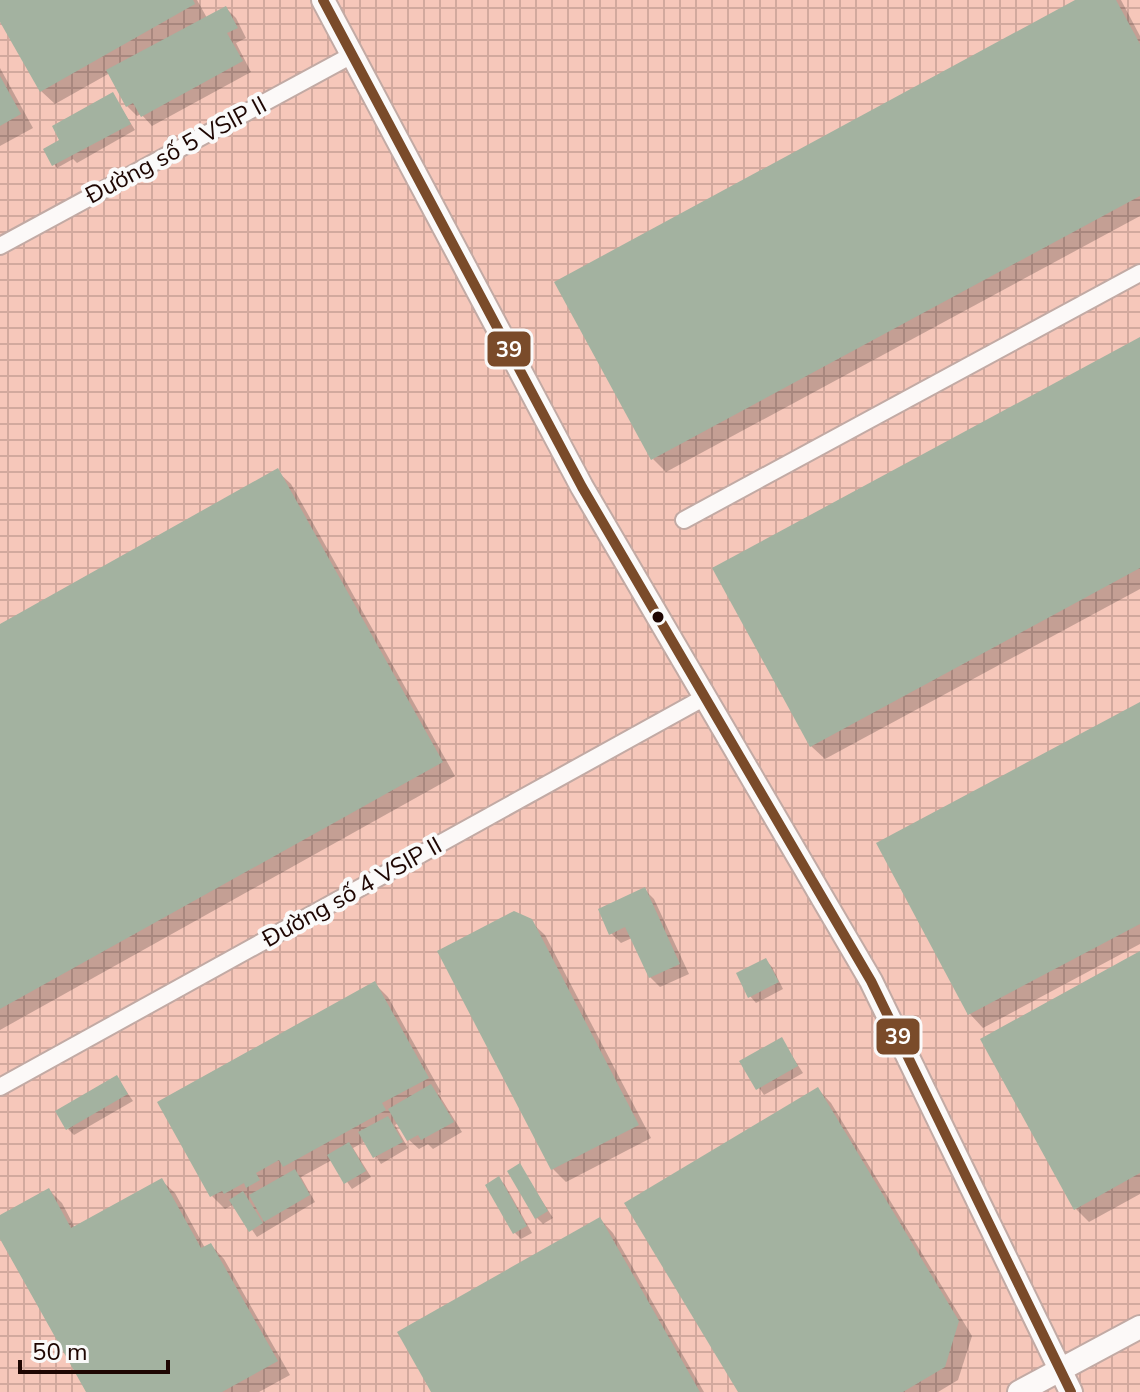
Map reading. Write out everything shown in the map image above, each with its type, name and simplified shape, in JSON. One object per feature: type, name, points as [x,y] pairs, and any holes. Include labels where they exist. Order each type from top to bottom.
[{"type":"street","points":[[323,0],[582,487],[871,981],[1071,1392]]},
{"type":"street","name":"Đường số 5 VSIP II","points":[[0,246],[352,55]]},
{"type":"street","points":[[684,520],[1140,273]]},
{"type":"street","name":"Đường số 4 VSIP II","points":[[0,1087],[705,697]]},
{"type":"street","points":[[1019,1392],[1140,1327]]},
{"type":"street","points":[[1061,1370],[1077,1392]]},
{"type":"shaded area","points":[[0,0],[1140,0],[1140,1392],[0,1392]]},
{"type":"building","points":[[0,0],[193,0],[195,4],[40,92],[0,22]]},
{"type":"building","points":[[1075,0],[1116,0],[1140,44],[1140,196],[651,460],[554,282]]},
{"type":"building","points":[[226,6],[238,28],[227,33],[243,61],[141,117],[133,103],[126,107],[106,70]]},
{"type":"building","points":[[0,76],[21,114],[0,126]]},
{"type":"building","points":[[113,92],[131,124],[52,166],[43,149],[59,140],[52,126]]},
{"type":"building","points":[[1140,337],[1140,568],[810,747],[712,568]]},
{"type":"building","points":[[278,468],[443,762],[0,1009],[0,624]]},
{"type":"building","points":[[1140,702],[1140,924],[968,1015],[876,843]]},
{"type":"building","points":[[645,887],[680,964],[649,978],[625,927],[609,935],[598,909]]},
{"type":"building","points":[[514,911],[532,919],[639,1125],[551,1170],[437,951]]},
{"type":"building","points":[[1140,951],[1140,1173],[1074,1210],[980,1039]]},
{"type":"building","points":[[766,958],[779,982],[748,998],[736,973]]},
{"type":"building","points":[[375,981],[429,1078],[382,1103],[386,1110],[283,1167],[279,1160],[256,1173],[260,1180],[246,1188],[244,1183],[224,1194],[222,1191],[210,1197],[157,1102]]},
{"type":"building","points":[[782,1037],[798,1066],[756,1090],[739,1061]]},
{"type":"building","points":[[117,1075],[128,1094],[66,1130],[55,1111]]},
{"type":"building","points":[[431,1084],[454,1122],[421,1140],[418,1135],[407,1141],[388,1109]]},
{"type":"building","points":[[818,1087],[959,1321],[945,1367],[903,1392],[738,1392],[624,1203]]},
{"type":"building","points":[[388,1116],[403,1142],[373,1158],[358,1132]]},
{"type":"building","points":[[349,1142],[366,1171],[344,1184],[327,1155]]},
{"type":"building","points":[[520,1163],[548,1211],[535,1219],[507,1171]]},
{"type":"building","points":[[295,1169],[310,1195],[264,1222],[249,1195]]},
{"type":"building","points":[[499,1176],[527,1226],[513,1234],[485,1185]]},
{"type":"building","points":[[162,1178],[201,1248],[211,1243],[278,1361],[222,1392],[86,1392],[0,1239],[0,1215],[49,1188],[71,1228]]},
{"type":"building","points":[[243,1191],[263,1223],[249,1232],[229,1200]]},
{"type":"building","points":[[600,1217],[700,1392],[431,1392],[397,1332]]},
{"type":"transit line","name":"39","points":[[323,0],[582,487],[871,981],[1071,1392]]}]
